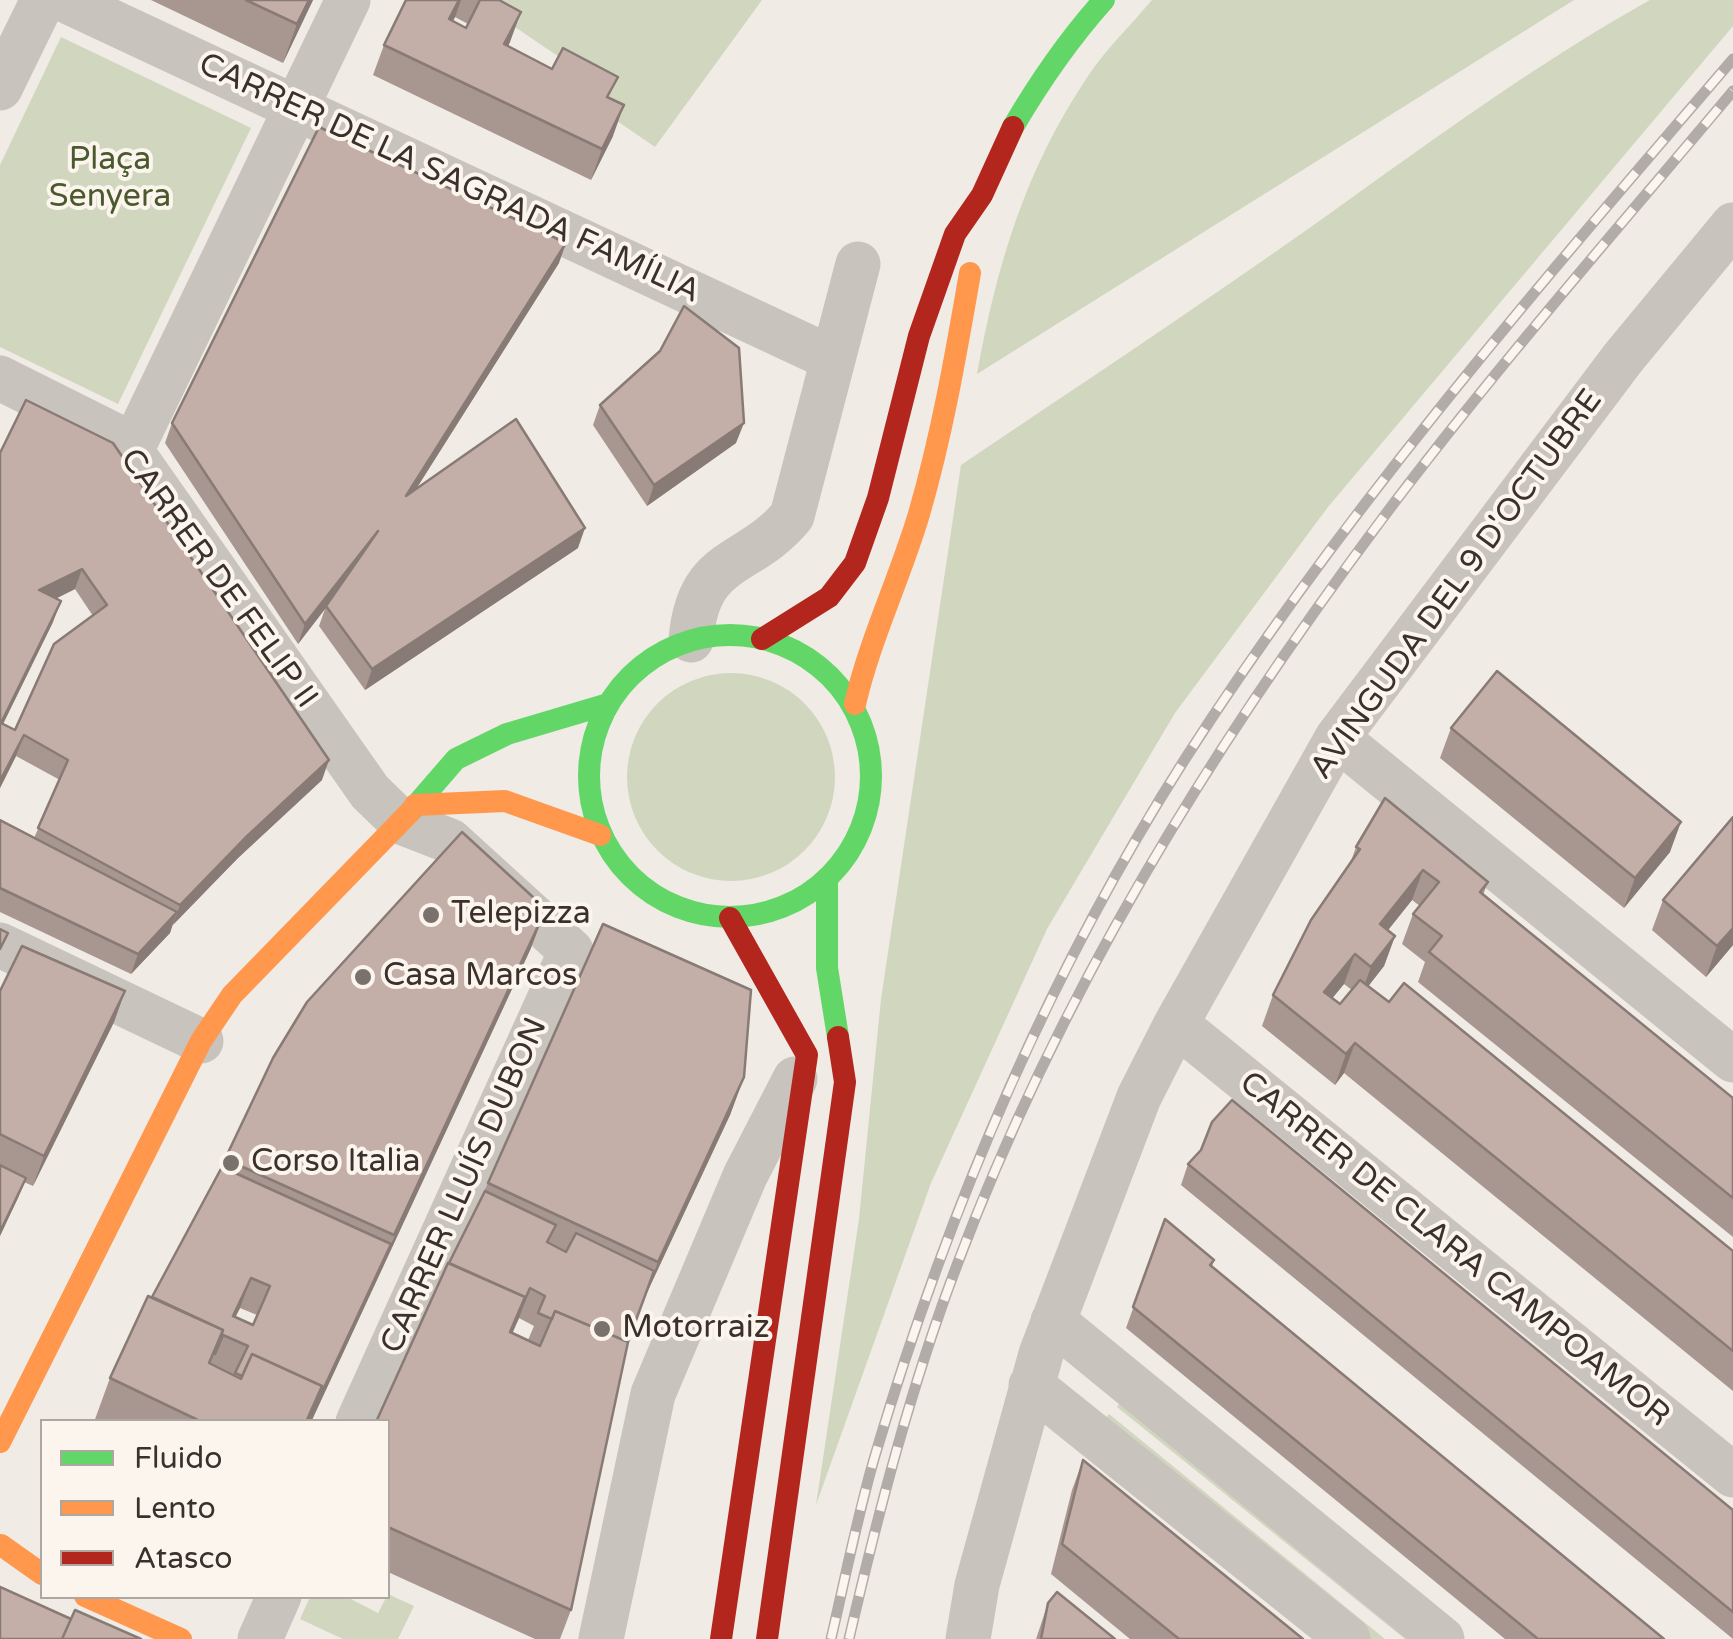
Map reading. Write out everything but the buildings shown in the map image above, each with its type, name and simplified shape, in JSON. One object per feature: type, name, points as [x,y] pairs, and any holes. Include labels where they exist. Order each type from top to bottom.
[{"type":"street","points":[[0,88],[43,0]]},
{"type":"street","name":"CARRER DE LA SAGRADA FAMÍLIA","points":[[65,0],[832,359]]},
{"type":"street","points":[[130,451],[348,0]]},
{"type":"street","points":[[762,639],[829,596],[844,582],[855,563],[870,526],[919,336],[955,234],[982,195],[1040,80],[1104,0]]},
{"type":"street","points":[[855,704],[872,637],[907,552],[925,489],[949,384],[982,195]]},
{"type":"street","name":"AVINGUDA DEL 9 D'OCTUBRE","points":[[968,1639],[977,1585],[1052,1321],[1139,1097],[1176,1024],[1337,738],[1624,358],[1733,225]]},
{"type":"street","points":[[691,640],[698,599],[709,580],[781,530],[792,516],[858,264]]},
{"type":"street","name":"CARRER DE FELIP II","points":[[2,385],[112,434],[130,451],[370,792],[408,814]]},
{"type":"street","points":[[727,635],[762,639],[801,654],[855,704],[868,748],[870,783],[864,818],[849,850],[828,878],[799,900],[766,913],[730,918],[690,913],[653,896],[622,869],[600,835],[589,792],[592,746],[608,704],[630,676],[658,654],[691,640],[727,635]]},
{"type":"street","points":[[0,1442],[201,1041],[232,996],[456,759],[507,734],[608,704]]},
{"type":"street","points":[[1337,738],[1727,1043]]},
{"type":"street","points":[[408,814],[505,800],[600,835]]},
{"type":"street","name":"CARRER LLUÍS DUBON","points":[[359,1419],[571,951],[450,841],[408,814]]},
{"type":"street","points":[[767,1639],[844,1082],[840,1032],[828,982],[828,878]]},
{"type":"street","points":[[721,1639],[807,1055],[730,918]]},
{"type":"street","points":[[0,944],[201,1041]]},
{"type":"street","name":"CARRER DE CLARA CAMPOAMOR","points":[[1176,1024],[1733,1475]]},
{"type":"street","points":[[601,1639],[653,1394],[745,1176],[807,1055]]},
{"type":"street","points":[[1052,1321],[1442,1639]]},
{"type":"street","points":[[1031,1385],[1348,1639]]},
{"type":"street","points":[[5,1517],[0,1545],[40,1573]]},
{"type":"street","points":[[92,1599],[181,1639]]},
{"type":"street","points":[[260,1639],[278,1599]]},
{"type":"green space","points":[[483,0],[762,0],[655,147],[604,112],[568,63],[481,4]]},
{"type":"green space","points":[[1152,0],[1574,0],[977,374],[1004,256],[1030,183],[1066,111],[1095,66]]},
{"type":"green space","points":[[1650,0],[1733,0],[1733,26],[1328,507],[1175,713],[1047,929],[931,1183],[816,1505],[859,1219],[881,999],[961,465],[1222,289],[1518,81]]},
{"type":"green space","name":"Plaça Senyera","points":[[61,37],[251,128],[118,404],[0,347],[0,165]]},
{"type":"green space","points":[[731,673],[771,681],[805,703],[827,737],[835,777],[827,817],[805,851],[771,873],[731,881],[691,873],[657,851],[635,817],[627,777],[635,737],[657,703],[691,681]]},
{"type":"green space","points":[[1123,1398],[1421,1639],[1405,1639],[1117,1407]]},
{"type":"green space","points":[[1109,1414],[1385,1639],[1370,1639],[1102,1422]]},
{"type":"green space","points":[[390,1595],[414,1606],[398,1639],[343,1639],[300,1619],[309,1599],[351,1599],[378,1613]]},
{"type":"railway","points":[[831,1639],[874,1459],[902,1368],[968,1187],[1045,1011],[1135,841],[1247,666],[1378,487],[1517,313],[1733,59]]},
{"type":"railway","points":[[849,1639],[897,1450],[957,1265],[1042,1067],[1143,877],[1258,694],[1382,519],[1511,356],[1733,91]]},
{"type":"traffic: fast","points":[[1013,127],[1055,61],[1104,0]]},
{"type":"traffic: fast","points":[[730,635],[784,646],[829,677],[860,722],[871,776],[860,830],[829,875],[784,906],[730,917],[676,906],[631,875],[600,830],[589,776],[600,722],[631,677],[676,646],[730,635]]},
{"type":"traffic: fast","points":[[411,811],[456,759],[507,734],[608,704]]},
{"type":"traffic: fast","points":[[827,878],[827,968],[838,1037]]},
{"type":"traffic: slow","points":[[855,704],[927,484],[970,273]]},
{"type":"traffic: slow","points":[[415,805],[505,801],[600,835]]},
{"type":"traffic: slow","points":[[0,1442],[201,1041],[232,995],[411,811]]},
{"type":"traffic: slow","points":[[1,1545],[40,1573]]},
{"type":"traffic: slow","points":[[92,1599],[181,1639]]},
{"type":"traffic: jam","points":[[762,639],[829,597],[855,563],[878,498],[919,336],[955,234],[982,195],[1013,127]]},
{"type":"traffic: jam","points":[[721,1639],[807,1055],[730,918]]},
{"type":"traffic: jam","points":[[767,1639],[845,1082],[838,1037]]},
{"type":"place","name":"Telepizza","points":[[431,915]]},
{"type":"place","name":"Casa Marcos","points":[[363,977]]},
{"type":"place","name":"Corso Italia","points":[[231,1163]]},
{"type":"place","name":"Motorraiz","points":[[602,1329]]}]
